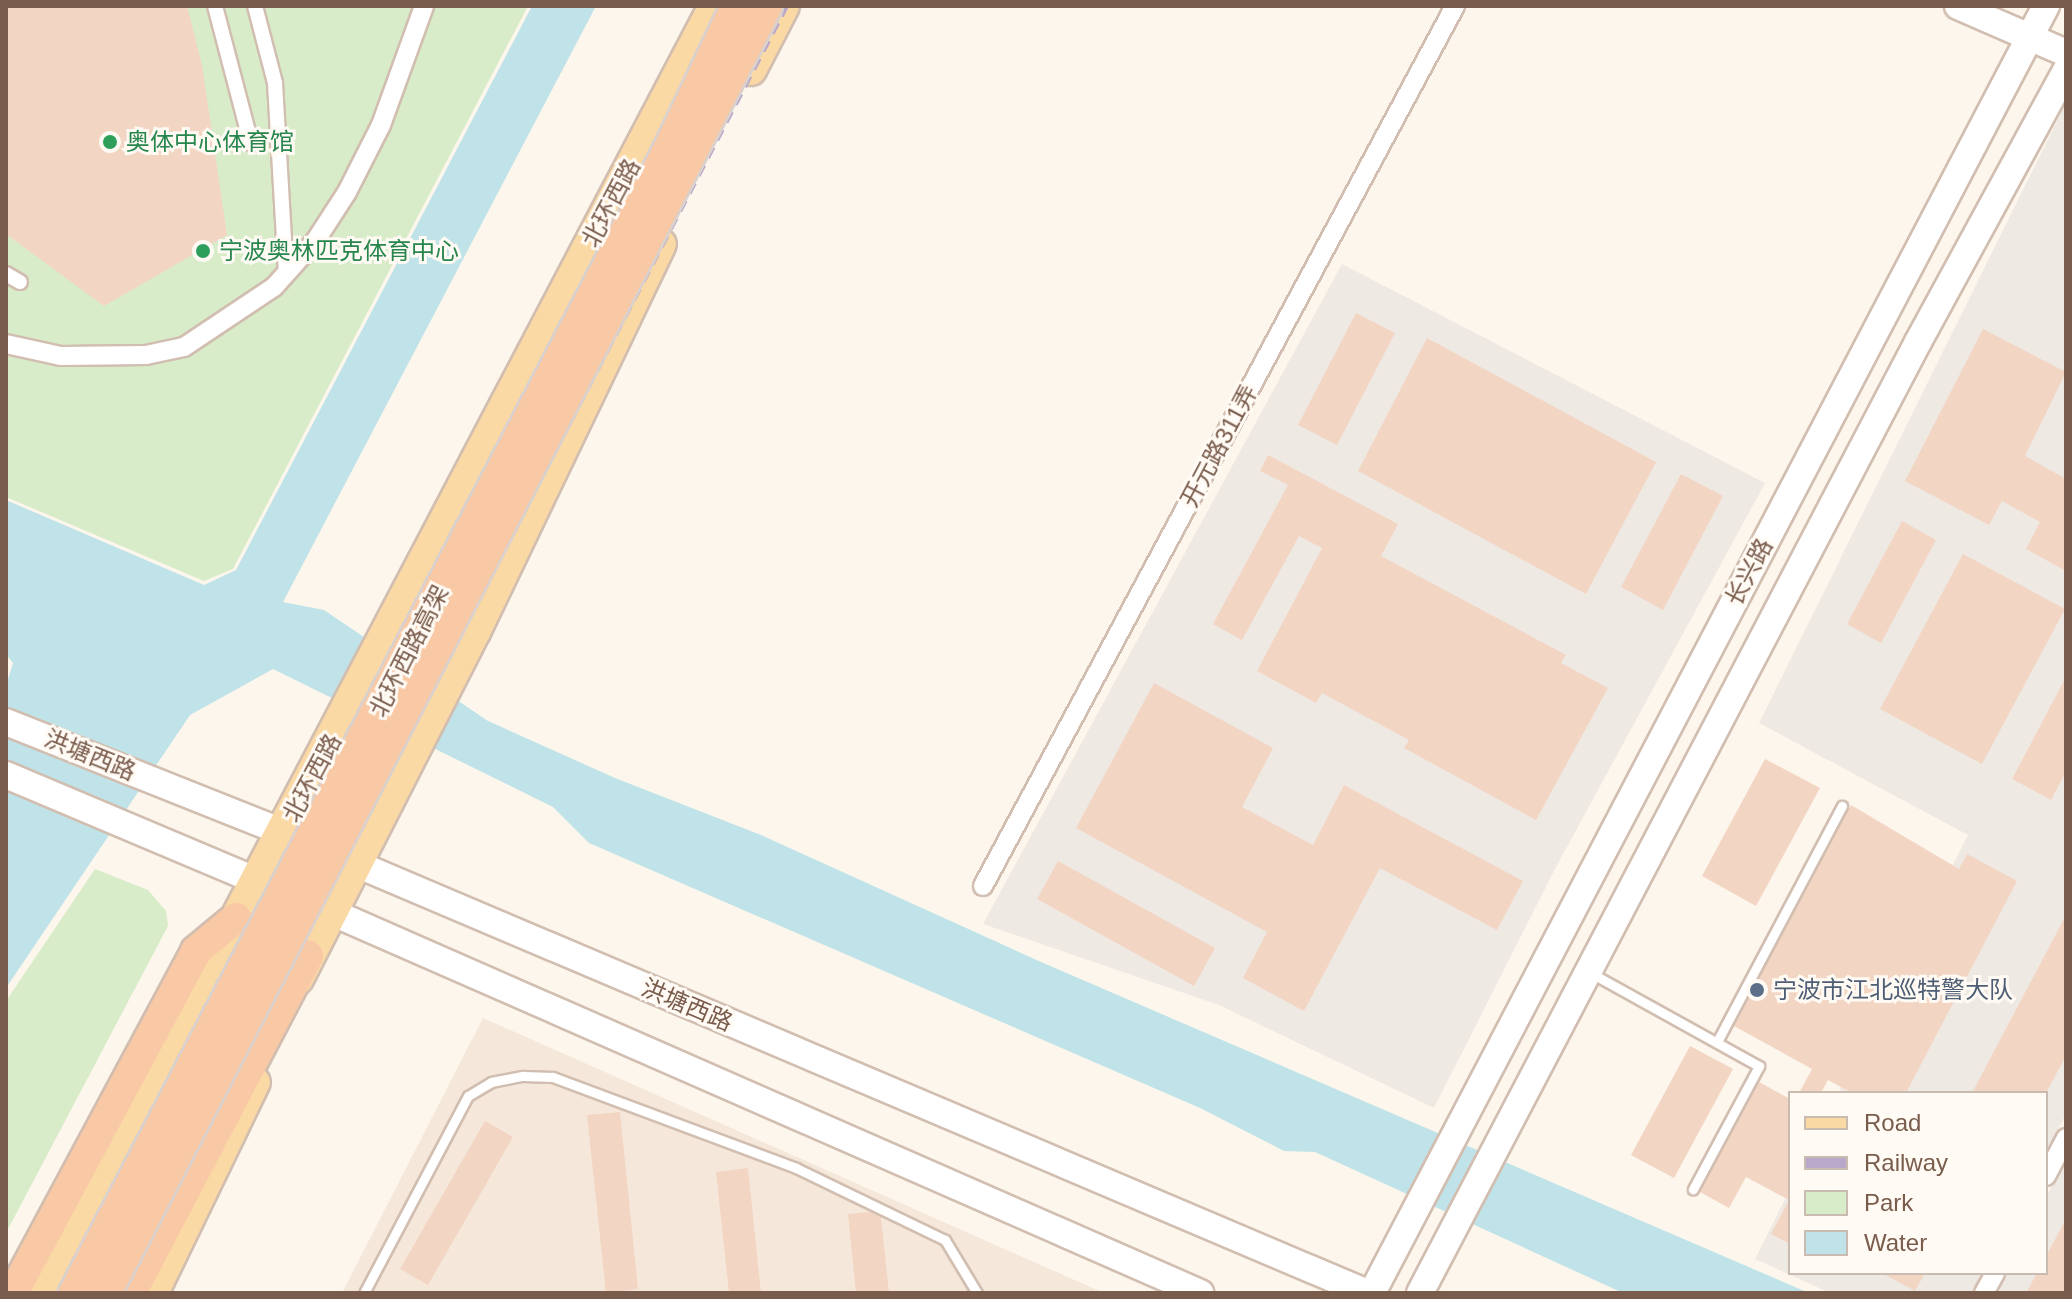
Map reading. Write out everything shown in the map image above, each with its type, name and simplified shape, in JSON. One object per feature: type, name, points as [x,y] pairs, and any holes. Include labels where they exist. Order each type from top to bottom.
[{"type":"highway","name":"北环西路高架","points":[[74,1293],[661,164],[736,6]]},
{"type":"highway","name":"北环西路高架","points":[[106,1293],[767,6]]},
{"type":"highway","points":[[13,1293],[196,951],[236,918]]},
{"type":"highway","points":[[131,1293],[308,956]]},
{"type":"main road","name":"北环西路","points":[[39,1293],[254,880],[320,764],[405,603],[714,6]]},
{"type":"main road","points":[[153,1293],[227,1148],[308,956],[475,632],[651,264],[784,6]]},
{"type":"main road","points":[[1958,6],[2066,53]]},
{"type":"main road","name":"长兴路","points":[[1370,1293],[2046,6]]},
{"type":"main road","name":"长兴路","points":[[1420,1293],[2066,71]]},
{"type":"main road","name":"洪塘西路","points":[[6,722],[283,831],[1370,1293]]},
{"type":"main road","name":"洪塘西路","points":[[6,775],[331,912],[1200,1293]]},
{"type":"main road","points":[[1136,1265],[1177,1293]]},
{"type":"street","points":[[215,6],[251,143]]},
{"type":"street","points":[[255,6],[275,83],[286,274]]},
{"type":"street","points":[[6,344],[61,356],[146,355],[184,347],[245,309],[286,274],[316,240],[347,192],[381,125],[424,6]]},
{"type":"street","name":"开元路311弄","points":[[983,886],[1455,6]]},
{"type":"street","points":[[6,274],[20,282]]},
{"type":"street","points":[[2048,1172],[2066,1138]]},
{"type":"street","points":[[1984,1293],[1994,1275]]},
{"type":"lane","points":[[1718,1040],[1842,806]]},
{"type":"lane","points":[[1588,972],[1718,1040],[1759,1066],[1693,1189]]},
{"type":"lane","points":[[364,1293],[468,1096],[491,1082],[523,1076],[553,1077],[796,1168],[945,1240],[977,1293]]},
{"type":"shaded area","points":[[2066,103],[2066,1114],[2048,1148],[2048,1091],[1839,1091],[1968,835],[1759,723]]},
{"type":"shaded area","points":[[1342,264],[1765,483],[1555,869],[1434,1108],[1219,1005],[983,924]]},
{"type":"shaded area","points":[[483,1018],[1104,1293],[342,1293]]},
{"type":"shaded area","points":[[2066,1160],[2066,1293],[1994,1293],[2004,1275],[2048,1275],[2048,1193]]},
{"type":"shaded area","points":[[1788,1193],[1788,1274],[1755,1259]]},
{"type":"shaded area","points":[[1790,1275],[1982,1275],[1972,1293],[1830,1293]]},
{"type":"green space","name":"宁波奥林匹克体育中心","points":[[6,6],[528,6],[233,569],[204,581],[6,497]]},
{"type":"green space","points":[[95,869],[148,890],[166,911],[168,926],[6,1233],[6,1001]]},
{"type":"water","points":[[532,6],[596,6],[283,602],[324,610],[488,721],[615,778],[761,835],[1041,962],[1809,1293],[1623,1293],[1315,1152],[1284,1151],[1200,1108],[589,843],[553,807],[273,669],[190,715],[6,988],[6,686],[13,663],[6,654],[6,500],[204,585],[236,570]]},
{"type":"building","name":"奥体中心体育馆","points":[[6,6],[187,6],[202,65],[227,235],[104,306],[6,234]]},
{"type":"building","points":[[1356,313],[1395,333],[1337,445],[1298,425]]},
{"type":"building","points":[[1983,329],[2066,372],[2025,456],[2066,479],[2066,571],[2026,549],[2040,522],[2002,501],[1989,525],[1905,481]]},
{"type":"building","points":[[1427,338],[1656,462],[1586,594],[1358,471]]},
{"type":"building","points":[[1268,455],[1398,524],[1381,556],[1566,655],[1561,663],[1608,688],[1536,820],[1404,748],[1409,740],[1322,693],[1316,703],[1257,671],[1322,548],[1299,536],[1242,640],[1213,624],[1288,485],[1260,471]]},
{"type":"building","points":[[1681,474],[1723,496],[1663,610],[1621,587]]},
{"type":"building","points":[[1902,521],[1936,540],[1881,643],[1847,624]]},
{"type":"building","points":[[1963,554],[2065,609],[1982,764],[1880,709]]},
{"type":"building","points":[[2066,677],[2066,772],[2051,800],[2012,779]]},
{"type":"building","points":[[1154,683],[1273,748],[1242,807],[1313,845],[1344,785],[1523,881],[1497,930],[1380,868],[1304,1011],[1243,978],[1267,932],[1076,828]]},
{"type":"building","points":[[1765,759],[1820,788],[1756,906],[1702,876]]},
{"type":"building","points":[[1851,805],[1959,869],[1967,854],[2017,881],[1907,1091],[1848,1091],[1828,1080],[1822,1091],[1800,1091],[1812,1069],[1734,1026]]},
{"type":"building","points":[[1058,861],[1215,948],[1194,986],[1037,899]]},
{"type":"building","points":[[2066,915],[2066,1056],[2047,1091],[1973,1091]]},
{"type":"building","points":[[1690,1046],[1733,1069],[1674,1178],[1631,1155]]},
{"type":"building","points":[[1759,1082],[1788,1098],[1788,1199],[1746,1177],[1729,1208],[1700,1192]]},
{"type":"building","points":[[620,1112],[638,1289],[606,1293],[587,1115]]},
{"type":"building","points":[[485,1121],[513,1137],[428,1285],[400,1269]]},
{"type":"building","points":[[748,1168],[761,1293],[729,1293],[716,1172]]},
{"type":"building","points":[[1788,1202],[1788,1243],[1771,1234]]},
{"type":"building","points":[[869,1212],[881,1217],[889,1293],[856,1293],[848,1214]]},
{"type":"building","points":[[2066,1219],[2066,1293],[2026,1293],[2036,1275],[2048,1275],[2048,1252]]},
{"type":"building","points":[[1886,1275],[1924,1275],[1915,1291]]},
{"type":"railway","points":[[89,1293],[758,6]]},
{"type":"railway","points":[[116,1293],[786,6]]},
{"type":"place","name":"奥体中心体育馆","points":[[110,142]]},
{"type":"place","name":"宁波奥林匹克体育中心","points":[[203,251]]},
{"type":"place","name":"宁波市江北巡特警大队","points":[[1757,990]]}]
